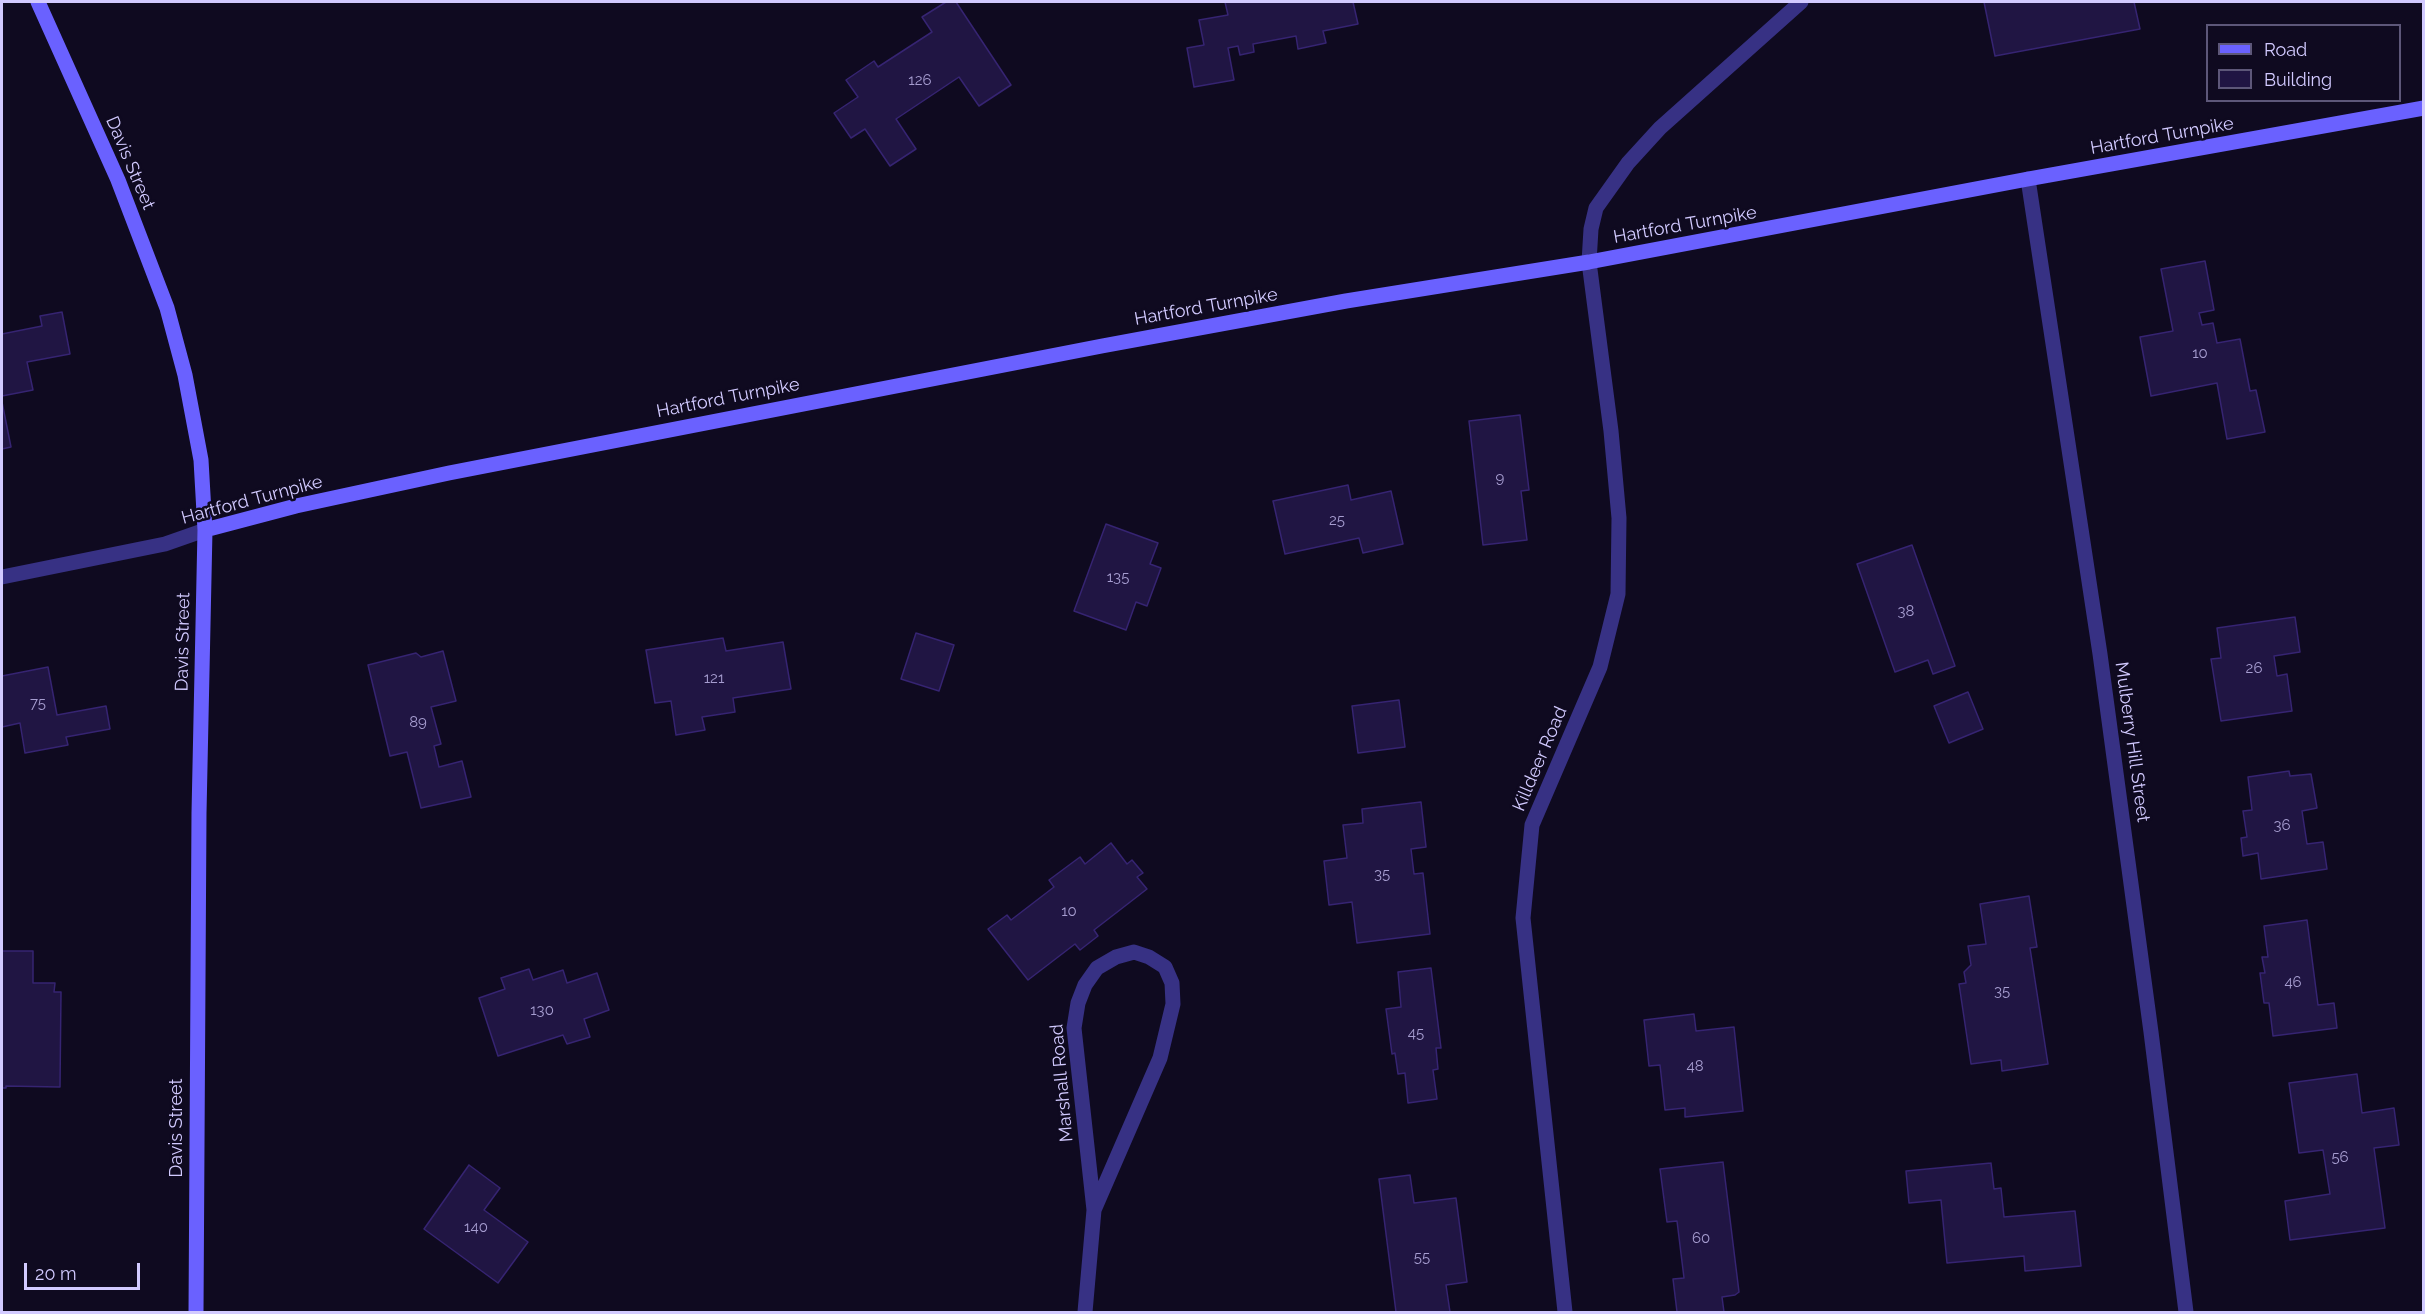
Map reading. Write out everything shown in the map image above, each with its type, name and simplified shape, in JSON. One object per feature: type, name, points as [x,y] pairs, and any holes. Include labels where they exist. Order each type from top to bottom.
[{"type":"main road","name":"Davis Street","points":[[38,2],[118,180],[167,308],[185,375],[201,460],[205,531],[199,837],[196,1312]]},
{"type":"main road","name":"Hartford Turnpike","points":[[205,531],[296,507],[438,476],[956,374],[1346,302],[1588,262],[2028,179],[2424,108]]},
{"type":"street","name":"Killdeer Road","points":[[1565,1312],[1523,918],[1532,825],[1600,667],[1618,594],[1619,518],[1611,431],[1588,262],[1591,229],[1596,208],[1628,163],[1660,128],[1801,2]]},
{"type":"street","name":"Mulberry Hill Street","points":[[2028,179],[2102,666],[2150,1020],[2186,1312]]},
{"type":"street","name":"Hartford Turnpike","points":[[2,577],[165,544],[205,531]]},
{"type":"street","name":"Marshall Road","points":[[1085,1312],[1094,1210],[1074,1028],[1078,1003],[1085,985],[1097,969],[1116,957],[1134,952],[1149,957],[1165,967],[1172,983],[1173,1004],[1160,1058],[1094,1210]]},
{"type":"building","points":[[946,2],[956,2],[1011,85],[979,106],[959,77],[896,119],[916,149],[890,166],[865,129],[851,138],[834,113],[858,97],[846,80],[874,61],[878,67],[932,32],[922,17]]},
{"type":"building","points":[[1225,2],[1353,2],[1358,24],[1323,31],[1326,43],[1298,49],[1296,36],[1253,44],[1254,52],[1240,55],[1238,46],[1228,48],[1234,80],[1194,87],[1187,48],[1204,45],[1199,20],[1228,15]]},
{"type":"building","points":[[1984,2],[2134,2],[2140,29],[1995,56]]},
{"type":"building","points":[[2205,261],[2214,310],[2199,313],[2202,325],[2213,323],[2217,343],[2240,339],[2250,391],[2256,390],[2265,432],[2227,439],[2217,383],[2151,396],[2140,337],[2173,331],[2161,269]]},
{"type":"building","points":[[62,312],[70,354],[27,362],[33,390],[2,396],[2,334],[42,326],[40,316]]},
{"type":"building","points":[[2,402],[11,447],[2,449]]},
{"type":"building","points":[[1520,415],[1529,490],[1521,491],[1527,540],[1483,545],[1469,421]]},
{"type":"building","points":[[1348,485],[1351,500],[1391,491],[1403,544],[1363,553],[1359,538],[1285,554],[1273,501]]},
{"type":"building","points":[[1106,524],[1158,543],[1150,564],[1161,568],[1147,606],[1136,602],[1126,630],[1074,611]]},
{"type":"building","points":[[1912,545],[1955,666],[1933,674],[1928,660],[1895,672],[1857,564]]},
{"type":"building","points":[[2295,617],[2300,652],[2274,656],[2277,676],[2287,674],[2292,711],[2221,721],[2211,659],[2221,658],[2217,628]]},
{"type":"building","points":[[916,633],[954,645],[939,691],[901,679]]},
{"type":"building","points":[[723,638],[726,651],[783,642],[791,689],[733,698],[735,712],[702,717],[705,730],[676,735],[671,701],[655,703],[646,650]]},
{"type":"building","points":[[443,651],[456,701],[431,707],[441,744],[434,746],[439,767],[462,761],[471,797],[421,808],[407,752],[390,756],[368,665],[416,653],[421,657]]},
{"type":"building","points":[[48,667],[57,715],[106,706],[110,729],[66,737],[68,745],[25,753],[20,723],[2,727],[2,676]]},
{"type":"building","points":[[1968,692],[1983,729],[1949,743],[1934,706]]},
{"type":"building","points":[[1399,700],[1405,747],[1358,753],[1352,706]]},
{"type":"building","points":[[2289,771],[2290,776],[2311,774],[2317,808],[2302,811],[2307,844],[2323,842],[2327,869],[2261,879],[2258,853],[2243,856],[2241,838],[2247,837],[2243,811],[2252,810],[2248,777]]},
{"type":"building","points":[[1421,802],[1426,847],[1411,849],[1414,874],[1423,873],[1430,934],[1357,943],[1352,902],[1329,905],[1324,861],[1347,858],[1343,825],[1363,823],[1362,809]]},
{"type":"building","points":[[1111,843],[1127,864],[1132,860],[1143,873],[1137,877],[1147,889],[1094,930],[1098,936],[1080,950],[1075,944],[1028,980],[988,929],[1007,915],[1011,920],[1054,887],[1049,880],[1080,857],[1085,864]]},
{"type":"building","points":[[2029,896],[2037,947],[2030,948],[2048,1064],[2002,1071],[2001,1060],[1971,1064],[1959,984],[1966,983],[1964,972],[1971,965],[1968,946],[1986,944],[1980,904]]},
{"type":"building","points":[[2307,920],[2318,1005],[2334,1003],[2337,1028],[2273,1036],[2269,1003],[2264,1003],[2260,973],[2265,973],[2262,957],[2268,957],[2264,926]]},
{"type":"building","points":[[2,951],[33,951],[33,983],[55,983],[54,992],[61,992],[60,1087],[6,1086],[2,1088]]},
{"type":"building","points":[[1431,968],[1441,1048],[1436,1048],[1438,1069],[1433,1070],[1437,1099],[1408,1103],[1405,1073],[1398,1074],[1395,1053],[1392,1054],[1386,1009],[1401,1007],[1398,972]]},
{"type":"building","points":[[529,969],[533,980],[563,970],[567,983],[597,973],[609,1010],[584,1019],[590,1037],[567,1044],[563,1035],[498,1056],[479,998],[505,989],[501,978]]},
{"type":"building","points":[[1694,1014],[1696,1031],[1734,1027],[1743,1111],[1685,1117],[1685,1108],[1665,1110],[1660,1065],[1649,1066],[1644,1020]]},
{"type":"building","points":[[2357,1074],[2362,1113],[2394,1108],[2399,1145],[2374,1148],[2385,1228],[2290,1240],[2285,1201],[2330,1194],[2323,1150],[2299,1153],[2289,1083]]},
{"type":"building","points":[[1723,1162],[1739,1292],[1722,1297],[1724,1312],[1677,1312],[1673,1279],[1684,1278],[1677,1221],[1667,1222],[1660,1169]]},
{"type":"building","points":[[1991,1163],[1994,1189],[2001,1188],[2004,1217],[2075,1211],[2081,1266],[2025,1271],[2024,1256],[1947,1263],[1941,1200],[1909,1203],[1906,1171]]},
{"type":"building","points":[[469,1165],[500,1188],[484,1210],[528,1242],[498,1283],[424,1229]]},
{"type":"building","points":[[1410,1175],[1414,1203],[1456,1198],[1467,1282],[1446,1285],[1450,1312],[1396,1312],[1379,1179]]}]
